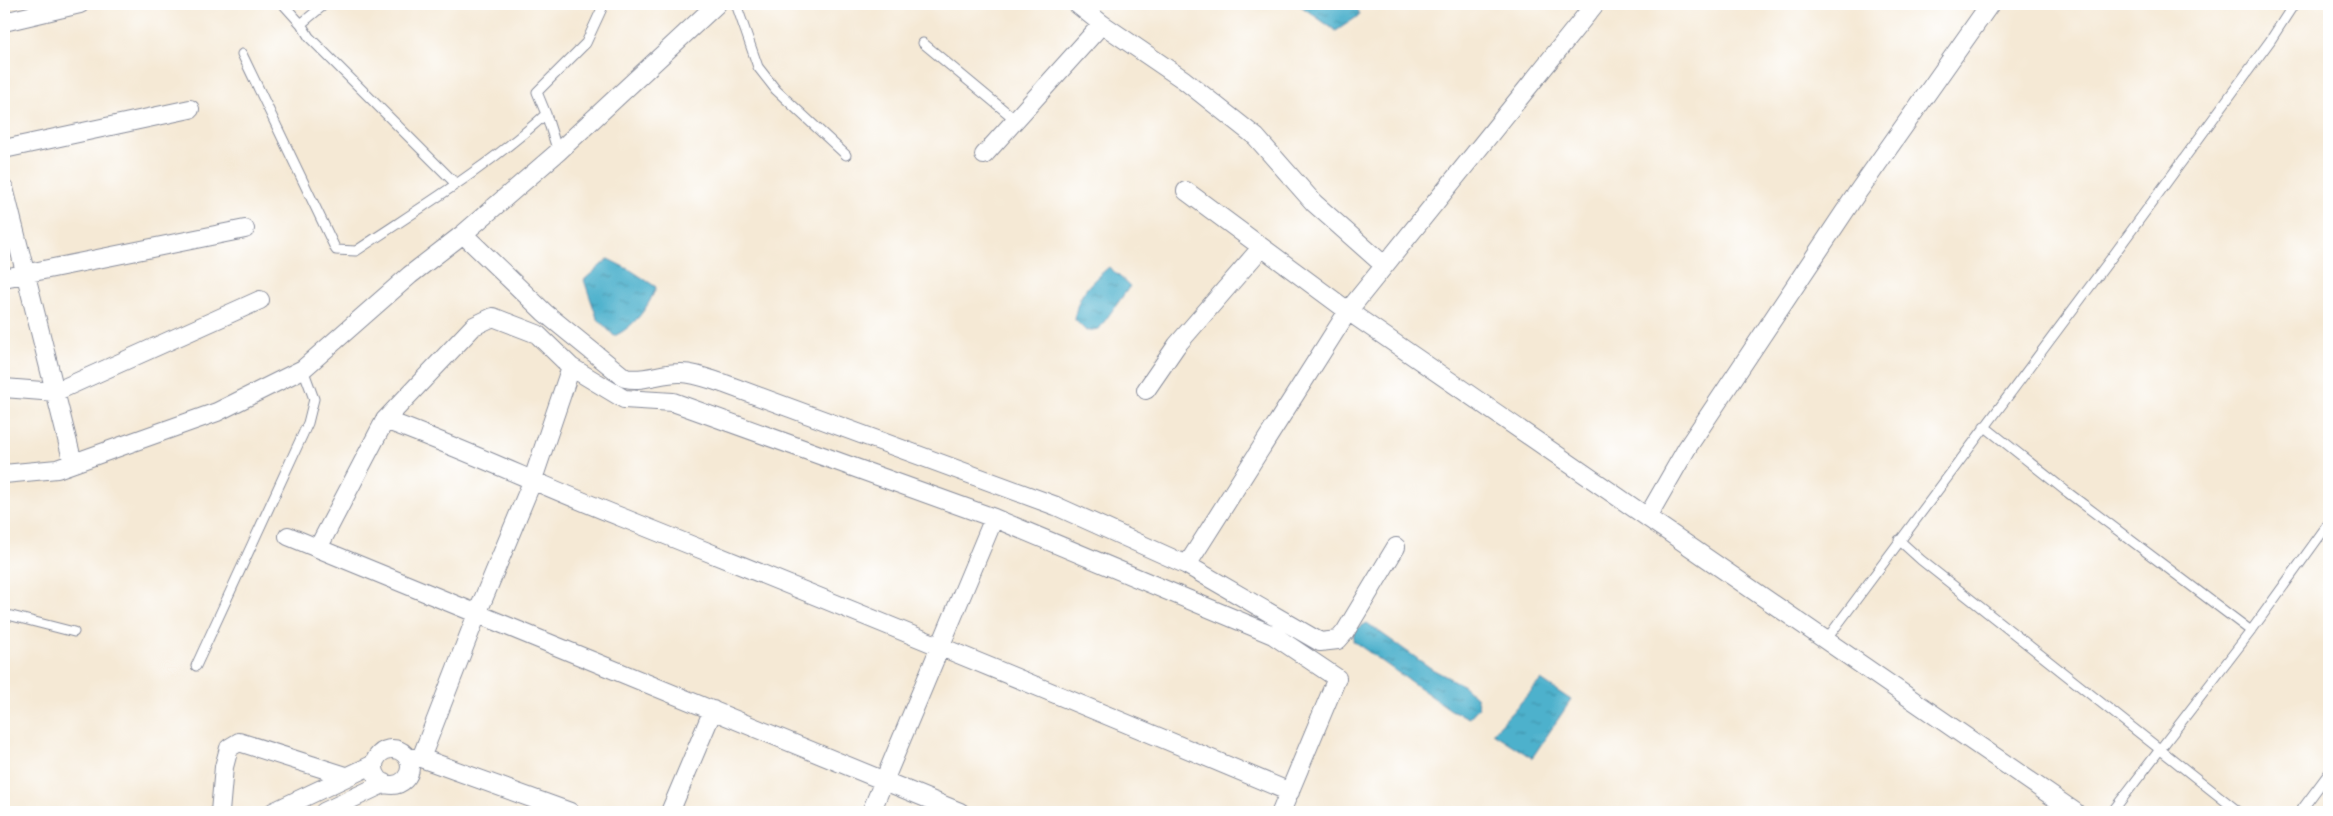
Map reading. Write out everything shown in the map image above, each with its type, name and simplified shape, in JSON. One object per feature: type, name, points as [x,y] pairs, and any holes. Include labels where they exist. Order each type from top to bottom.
[{"type":"street","points":[[4,22],[80,4]]},
{"type":"street","points":[[4,474],[58,469],[73,464],[217,412],[303,369],[410,275],[463,234],[558,152],[717,4]]},
{"type":"street","points":[[1077,4],[1102,24],[1184,80],[1256,137],[1314,203],[1377,259],[1386,262]]},
{"type":"street","points":[[1187,565],[1348,311],[1595,4]]},
{"type":"street","points":[[1648,516],[1688,448],[1985,5]]},
{"type":"street","points":[[984,155],[1102,24]]},
{"type":"street","points":[[4,149],[190,109]]},
{"type":"street","points":[[4,188],[73,464]]},
{"type":"street","points":[[1186,191],[1348,311],[2075,812]]},
{"type":"street","points":[[4,278],[245,229]]},
{"type":"street","points":[[463,234],[545,313],[625,378],[637,381],[661,374],[681,373],[725,384],[1056,506],[1187,565],[1320,642],[1329,643],[1338,640],[1345,632],[1396,547]]},
{"type":"street","points":[[1146,390],[1177,345],[1261,248]]},
{"type":"street","points":[[4,388],[55,392],[260,300]]},
{"type":"street","points":[[318,548],[385,420],[474,326],[492,317],[537,334],[571,367],[624,399],[673,402],[994,518],[1273,635],[1337,678],[1281,812]]},
{"type":"street","points":[[570,812],[414,758],[400,751],[389,749],[379,754],[374,764],[374,771],[378,778],[385,783],[393,785],[402,782],[408,775],[410,767],[414,758],[477,614],[532,482],[571,367]]},
{"type":"street","points":[[385,420],[433,438],[532,482],[941,645],[1290,792]]},
{"type":"street","points":[[872,812],[994,518]]},
{"type":"street","points":[[288,536],[960,812]]},
{"type":"street","points":[[670,812],[712,710]]},
{"type":"street","points":[[220,812],[224,767],[229,748],[239,742],[346,776]]},
{"type":"street","points":[[273,812],[374,764]]},
{"type":"street","points":[[324,812],[385,783]]},
{"type":"lane","points":[[283,4],[310,37],[456,184]]},
{"type":"lane","points":[[301,24],[325,4]]},
{"type":"lane","points":[[558,152],[546,114],[536,92],[586,43],[604,4]]},
{"type":"lane","points":[[736,4],[758,67],[776,90],[846,154]]},
{"type":"lane","points":[[1826,640],[2270,41],[2294,4]]},
{"type":"lane","points":[[923,42],[1017,120]]},
{"type":"lane","points":[[242,54],[336,250],[356,251],[456,184],[522,135],[546,114]]},
{"type":"lane","points":[[196,666],[308,423],[314,399],[303,369]]},
{"type":"lane","points":[[1984,426],[2251,631]]},
{"type":"lane","points":[[2112,812],[2251,631],[2329,523]]},
{"type":"lane","points":[[1899,540],[1929,566],[2239,812]]},
{"type":"lane","points":[[4,614],[74,632]]},
{"type":"lane","points":[[2300,812],[2329,773]]},
{"type":"water","points":[[1298,4],[1355,4],[1360,15],[1336,31]]},
{"type":"water","points":[[608,259],[632,271],[656,287],[640,316],[628,328],[614,336],[597,318],[584,280]]},
{"type":"water","points":[[1109,267],[1130,286],[1099,329],[1086,331],[1075,320],[1078,303],[1081,296],[1096,278]]},
{"type":"water","points":[[1367,623],[1432,669],[1464,686],[1476,697],[1479,707],[1469,718],[1451,710],[1353,641],[1354,630]]},
{"type":"water","points":[[1541,680],[1571,700],[1532,758],[1493,733]]}]
